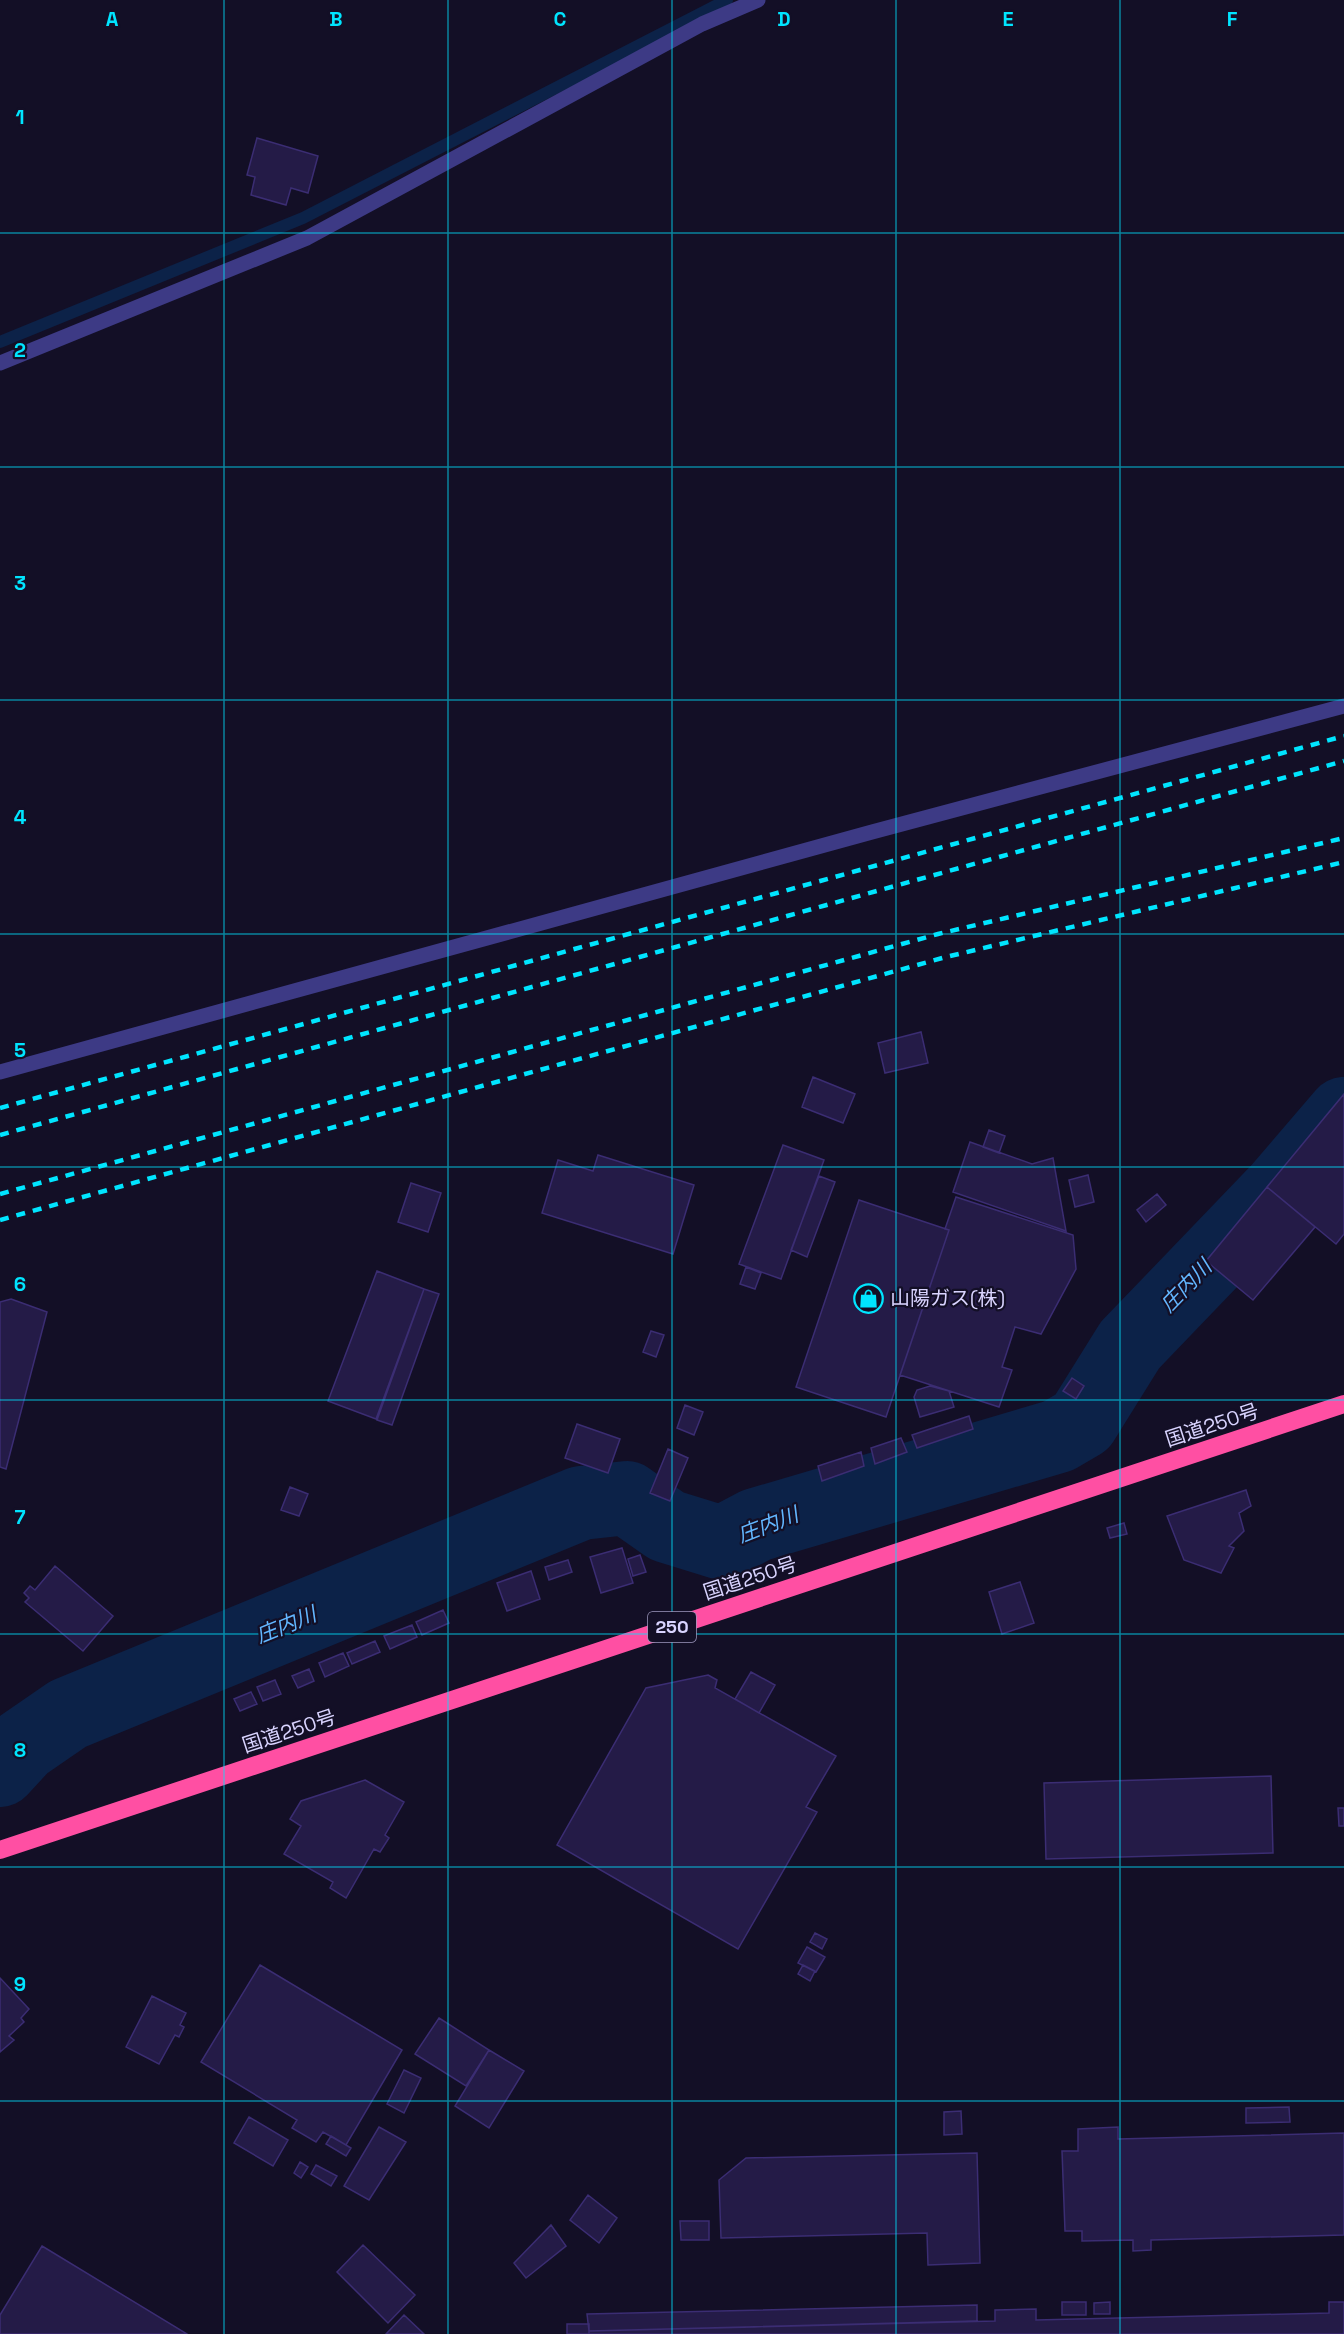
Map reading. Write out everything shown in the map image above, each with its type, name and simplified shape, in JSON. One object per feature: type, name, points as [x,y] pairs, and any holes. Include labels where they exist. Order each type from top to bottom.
[{"type":"highway","name":"国道250号","points":[[0,1850],[1344,1404]]},
{"type":"street","points":[[0,363],[307,238],[702,24],[758,0]]},
{"type":"street","points":[[0,1072],[883,829],[1344,706]]},
{"type":"building","points":[[257,138],[318,156],[308,193],[291,188],[286,205],[251,195],[255,177],[247,175]]},
{"type":"building","points":[[921,1032],[928,1063],[885,1073],[878,1043]]},
{"type":"building","points":[[813,1077],[855,1094],[843,1123],[802,1107]]},
{"type":"building","points":[[1344,1094],[1344,1234],[1336,1244],[1267,1187]]},
{"type":"building","points":[[989,1130],[1005,1136],[999,1153],[983,1147]]},
{"type":"building","points":[[970,1142],[1032,1164],[1053,1158],[1066,1231],[953,1192]]},
{"type":"building","points":[[783,1145],[824,1160],[781,1279],[739,1264]]},
{"type":"building","points":[[598,1155],[694,1185],[673,1254],[542,1213],[558,1160],[593,1171]]},
{"type":"building","points":[[1088,1175],[1094,1202],[1075,1207],[1069,1180]]},
{"type":"building","points":[[819,1176],[835,1182],[807,1257],[791,1250]]},
{"type":"building","points":[[411,1183],[441,1193],[428,1232],[398,1222]]},
{"type":"building","points":[[1267,1187],[1315,1227],[1253,1300],[1206,1261]]},
{"type":"building","points":[[1157,1194],[1166,1205],[1146,1222],[1137,1210]]},
{"type":"building","points":[[956,1197],[1073,1235],[1076,1269],[1041,1334],[1015,1327],[1002,1367],[1012,1370],[999,1407],[900,1375],[949,1230],[945,1229]]},
{"type":"building","points":[[859,1200],[949,1230],[886,1417],[796,1387]]},
{"type":"building","points":[[746,1267],[761,1273],[755,1289],[740,1284]]},
{"type":"building","points":[[377,1271],[424,1289],[376,1419],[328,1401]]},
{"type":"building","points":[[424,1289],[439,1294],[392,1425],[377,1420]]},
{"type":"building","points":[[11,1299],[47,1312],[6,1469],[0,1467],[0,1302]]},
{"type":"building","points":[[651,1331],[664,1335],[656,1357],[643,1352]]},
{"type":"building","points":[[1072,1378],[1084,1386],[1076,1399],[1063,1391]]},
{"type":"building","points":[[930,1386],[949,1391],[954,1407],[920,1417],[914,1397],[917,1390]]},
{"type":"building","points":[[685,1405],[703,1412],[694,1435],[677,1428]]},
{"type":"building","points":[[969,1416],[973,1429],[917,1448],[912,1435]]},
{"type":"building","points":[[577,1424],[620,1439],[608,1473],[565,1458]]},
{"type":"building","points":[[901,1438],[907,1452],[875,1464],[871,1448]]},
{"type":"building","points":[[668,1449],[688,1458],[670,1501],[650,1493]]},
{"type":"building","points":[[861,1452],[864,1466],[822,1481],[818,1466]]},
{"type":"building","points":[[290,1487],[308,1494],[299,1516],[281,1510]]},
{"type":"building","points":[[1246,1490],[1251,1506],[1239,1513],[1244,1531],[1229,1546],[1234,1548],[1221,1573],[1184,1560],[1167,1516]]},
{"type":"building","points":[[1124,1523],[1127,1534],[1110,1538],[1107,1528]]},
{"type":"building","points":[[622,1548],[633,1583],[601,1593],[590,1557]]},
{"type":"building","points":[[640,1555],[646,1572],[633,1576],[628,1559]]},
{"type":"building","points":[[568,1560],[572,1572],[549,1580],[545,1567]]},
{"type":"building","points":[[55,1566],[113,1616],[83,1651],[25,1602],[29,1598],[24,1593],[30,1586],[35,1590]]},
{"type":"building","points":[[531,1571],[540,1599],[507,1611],[497,1583]]},
{"type":"building","points":[[1020,1582],[1034,1623],[1002,1634],[989,1592]]},
{"type":"building","points":[[443,1610],[449,1623],[422,1635],[416,1622]]},
{"type":"building","points":[[412,1625],[417,1637],[390,1649],[384,1636]]},
{"type":"building","points":[[375,1641],[380,1652],[352,1664],[347,1653]]},
{"type":"building","points":[[343,1653],[349,1666],[325,1677],[319,1663]]},
{"type":"building","points":[[309,1669],[314,1681],[298,1688],[292,1676]]},
{"type":"building","points":[[751,1672],[775,1685],[759,1713],[735,1699]]},
{"type":"building","points":[[708,1675],[717,1680],[715,1688],[836,1756],[806,1807],[817,1812],[738,1949],[557,1845],[646,1688]]},
{"type":"building","points":[[275,1680],[281,1694],[263,1701],[257,1687]]},
{"type":"building","points":[[251,1692],[257,1704],[240,1711],[234,1699]]},
{"type":"building","points":[[1271,1776],[1273,1853],[1046,1859],[1044,1783]]},
{"type":"building","points":[[365,1780],[404,1802],[385,1835],[389,1838],[380,1852],[374,1849],[346,1898],[330,1888],[333,1882],[284,1854],[301,1826],[290,1819],[301,1801]]},
{"type":"building","points":[[1338,1808],[1344,1808],[1344,1826],[1339,1826]]},
{"type":"building","points":[[815,1933],[827,1939],[822,1949],[810,1942]]},
{"type":"building","points":[[807,1947],[825,1957],[816,1972],[798,1963]]},
{"type":"building","points":[[260,1965],[402,2050],[346,2145],[323,2132],[316,2142],[292,2128],[297,2120],[201,2062]]},
{"type":"building","points":[[803,1965],[815,1971],[810,1981],[798,1974]]},
{"type":"building","points":[[0,1978],[29,2009],[21,2018],[24,2022],[9,2036],[14,2040],[0,2052]]},
{"type":"building","points":[[152,1996],[186,2013],[180,2025],[184,2027],[179,2037],[175,2035],[159,2064],[126,2047]]},
{"type":"building","points":[[439,2018],[489,2050],[466,2086],[415,2054]]},
{"type":"building","points":[[489,2050],[524,2071],[489,2128],[455,2106]]},
{"type":"building","points":[[404,2070],[421,2078],[404,2113],[387,2104]]},
{"type":"building","points":[[1289,2107],[1290,2122],[1246,2123],[1246,2108]]},
{"type":"building","points":[[961,2111],[962,2134],[944,2135],[944,2112]]},
{"type":"building","points":[[249,2117],[288,2140],[273,2166],[234,2143]]},
{"type":"building","points":[[379,2127],[406,2142],[369,2200],[344,2186]]},
{"type":"building","points":[[1118,2127],[1118,2139],[1344,2133],[1344,2235],[1151,2240],[1151,2250],[1133,2251],[1133,2240],[1082,2241],[1082,2231],[1065,2231],[1062,2151],[1078,2151],[1078,2129]]},
{"type":"building","points":[[331,2136],[351,2148],[346,2156],[326,2144]]},
{"type":"building","points":[[977,2153],[980,2263],[928,2265],[927,2233],[721,2238],[719,2180],[746,2158]]},
{"type":"building","points":[[300,2162],[308,2167],[301,2178],[294,2173]]},
{"type":"building","points":[[316,2165],[337,2176],[331,2186],[311,2174]]},
{"type":"building","points":[[588,2195],[617,2218],[599,2243],[570,2220]]},
{"type":"building","points":[[680,2221],[709,2221],[709,2240],[681,2240]]},
{"type":"building","points":[[551,2225],[566,2246],[526,2278],[514,2263]]},
{"type":"building","points":[[363,2245],[415,2295],[388,2323],[337,2272]]},
{"type":"building","points":[[42,2246],[187,2334],[0,2334],[0,2315]]},
{"type":"building","points":[[1062,2302],[1086,2302],[1086,2315],[1062,2315]]},
{"type":"building","points":[[1110,2302],[1110,2314],[1094,2314],[1094,2303]]},
{"type":"building","points":[[1329,2302],[1344,2302],[1344,2334],[589,2334],[589,2331],[995,2321],[995,2310],[1036,2309],[1036,2320],[1329,2313]]},
{"type":"building","points":[[977,2305],[977,2321],[589,2331],[587,2314]]},
{"type":"building","points":[[404,2315],[424,2334],[386,2334]]},
{"type":"building","points":[[567,2324],[589,2324],[589,2334],[567,2334]]},
{"type":"waterway","points":[[0,342],[303,218],[727,0]]},
{"type":"waterway","name":"庄内川","points":[[0,1770],[23,1745],[68,1714],[581,1503],[627,1498],[667,1526],[722,1543],[756,1525],[1058,1436],[1082,1422],[1130,1345],[1278,1191],[1344,1114]]},
{"type":"railway","points":[[0,1108],[1344,736]]},
{"type":"railway","points":[[0,1135],[1344,761]]},
{"type":"railway","points":[[0,1194],[938,934],[1344,838]]},
{"type":"railway","points":[[0,1220],[946,957],[1344,862]]},
{"type":"place","name":"山陽ガス(株)","points":[[869,1298]]}]
